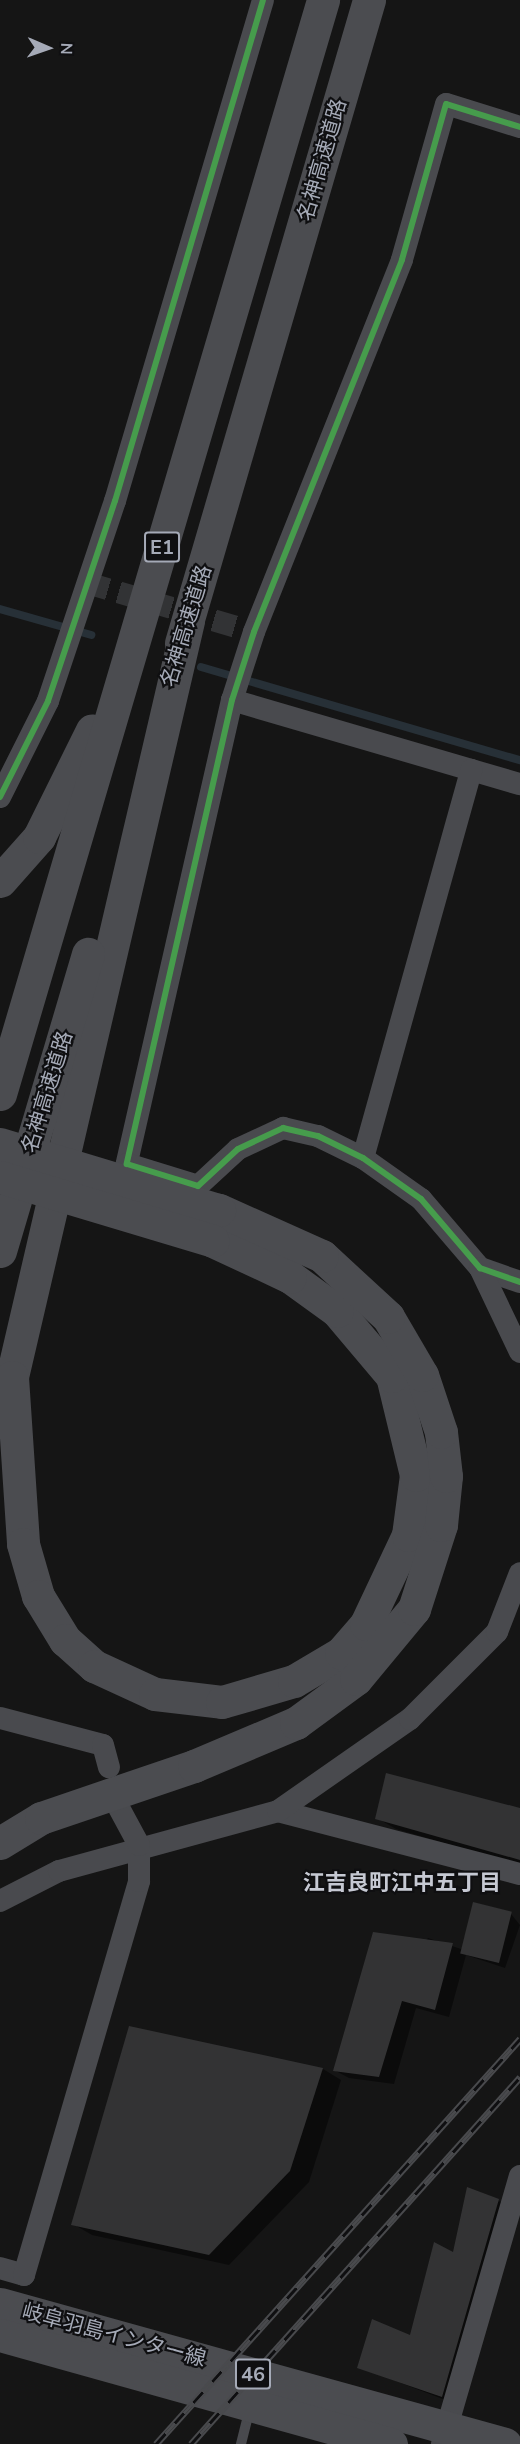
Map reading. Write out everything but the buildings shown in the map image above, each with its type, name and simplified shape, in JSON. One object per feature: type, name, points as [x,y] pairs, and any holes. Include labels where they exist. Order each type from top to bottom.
[{"type":"main road","name":"名神高速道路","points":[[0,1094],[323,0]]},
{"type":"main road","name":"名神高速道路","points":[[0,1251],[188,621],[369,0]]},
{"type":"main road","points":[[0,1144],[216,1226],[338,1311],[392,1376],[416,1475],[408,1535],[366,1624],[341,1653],[294,1681],[222,1702],[155,1694],[94,1666],[65,1640],[38,1596],[23,1544],[12,1377],[188,621]]},
{"type":"main road","points":[[0,881],[39,837],[133,649]]},
{"type":"main road","points":[[0,1177],[216,1226],[322,1256],[388,1317],[422,1375],[441,1432],[446,1476],[441,1525],[414,1609],[356,1678],[296,1723],[194,1766],[41,1818],[0,1843]]},
{"type":"main road","name":"岐阜羽島インター線","points":[[0,2304],[445,2436],[505,2444]]},
{"type":"main road","name":"岐阜羽島インター線","points":[[0,2336],[391,2444]]},
{"type":"street","points":[[0,797],[48,701],[77,614],[263,0]]},
{"type":"street","points":[[520,127],[446,104],[402,260],[244,662],[234,696],[127,1164],[198,1185],[238,1149],[283,1128],[318,1136],[363,1158],[421,1199],[480,1268],[520,1352]]},
{"type":"street","points":[[234,696],[520,784]]},
{"type":"street","points":[[363,1158],[471,770]]},
{"type":"street","points":[[480,1268],[520,1282]]},
{"type":"street","points":[[0,1902],[59,1871],[139,1845],[278,1811],[410,1719],[496,1632],[520,1573]]},
{"type":"street","points":[[0,1718],[103,1745],[109,1767]]},
{"type":"street","points":[[2,2275],[24,2275],[139,1881],[139,1845],[119,1808]]},
{"type":"street","points":[[278,1811],[520,1874]]},
{"type":"street","points":[[445,2436],[520,2175]]},
{"type":"lane","points":[[241,2444],[251,2405]]},
{"type":"waterway","points":[[0,609],[91,635]]},
{"type":"waterway","points":[[201,667],[520,760]]},
{"type":"tunnel","points":[[87,583],[254,632]]},
{"type":"railway","points":[[156,2444],[520,2039]]},
{"type":"railway","points":[[191,2444],[520,2077]]},
{"type":"cycle path","points":[[0,797],[48,701],[115,501],[263,0]]},
{"type":"cycle path","points":[[520,127],[446,104],[402,260],[254,632],[232,700],[127,1164],[198,1186],[238,1149],[283,1128],[318,1136],[363,1158],[421,1199],[480,1268],[520,1282]]},
{"type":"district","name":"江吉良町江中五丁目","points":[[402,1884]]}]
